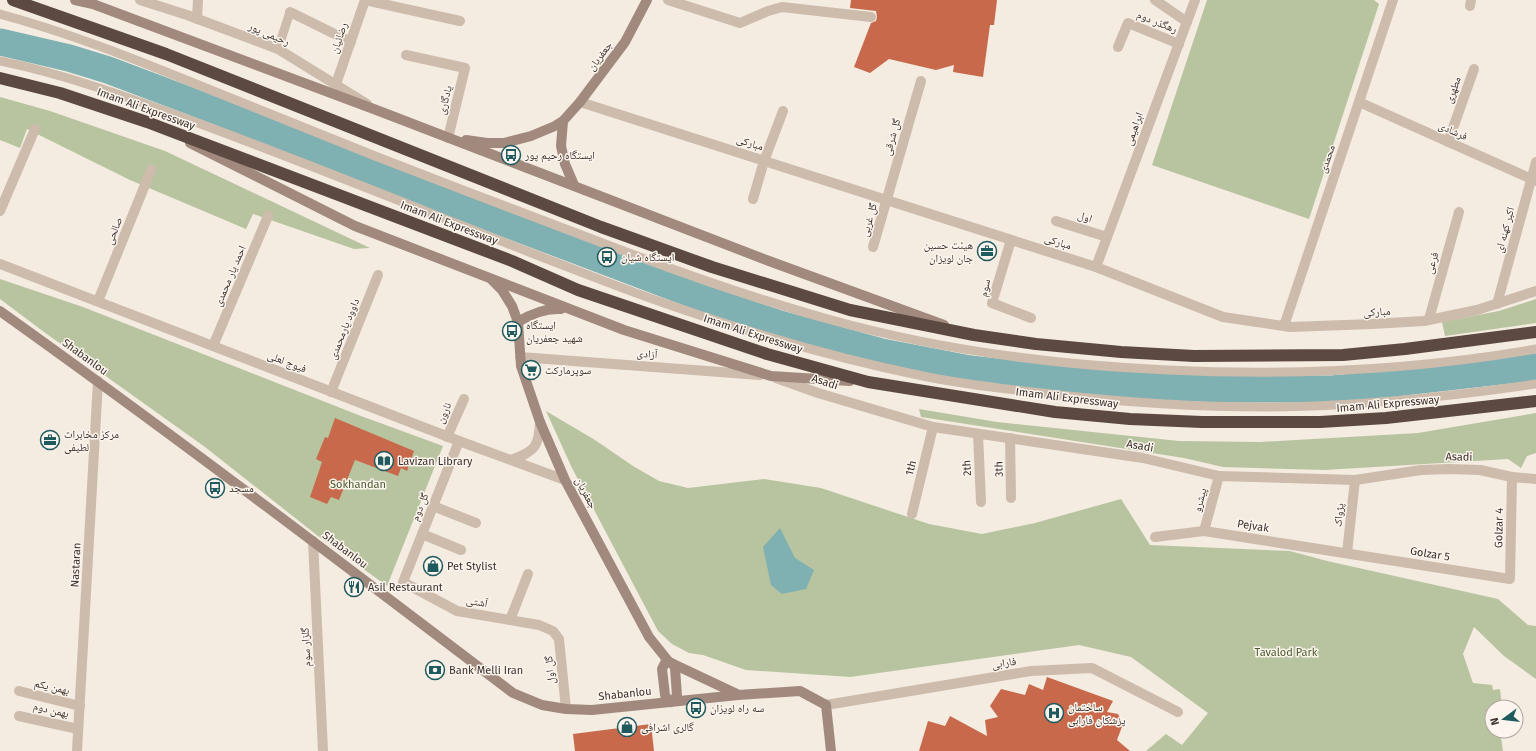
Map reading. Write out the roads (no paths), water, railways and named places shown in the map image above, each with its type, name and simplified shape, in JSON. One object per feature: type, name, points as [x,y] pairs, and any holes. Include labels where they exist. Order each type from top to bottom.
[{"type":"highway","points":[[13,0],[166,54],[556,209],[712,268],[850,310],[974,335],[1036,344],[1121,352],[1194,356],[1343,355],[1405,349],[1536,332]]},
{"type":"highway","name":"Imam Ali Expressway","points":[[0,78],[60,92],[147,122],[512,261],[578,290],[767,354],[868,382],[1055,412],[1130,419],[1202,422],[1320,422],[1386,418],[1536,401]]},
{"type":"main road","points":[[75,0],[93,4],[379,111],[776,264],[974,335]]},
{"type":"main road","name":"جعفریان","points":[[448,138],[487,143],[504,143],[531,136],[563,121],[580,102],[625,42],[647,0]]},
{"type":"main road","points":[[563,121],[561,146],[565,164],[574,185]]},
{"type":"main road","points":[[147,122],[355,226],[624,330],[771,376],[868,382]]},
{"type":"main road","name":"جعفریان","points":[[489,277],[502,290],[512,306],[518,322],[521,366],[540,422],[565,480],[649,638],[669,662]]},
{"type":"main road","points":[[518,322],[540,311],[552,308],[569,310]]},
{"type":"main road","name":"Shabanlou","points":[[0,312],[98,381],[313,541],[513,693],[542,705],[566,709],[592,710],[738,694],[800,691],[826,705]]},
{"type":"main road","points":[[669,662],[738,694]]},
{"type":"main road","points":[[669,662],[673,664],[675,668],[677,696],[671,702]]},
{"type":"main road","points":[[826,705],[831,751]]},
{"type":"street","name":"رحیمی پور","points":[[140,0],[278,49],[379,111]]},
{"type":"street","points":[[197,19],[198,0]]},
{"type":"street","points":[[365,0],[460,21]]},
{"type":"street","name":"رضائیان","points":[[336,84],[365,0]]},
{"type":"street","points":[[668,0],[740,23],[768,11],[782,7],[871,17]]},
{"type":"street","points":[[1154,0],[1187,22]]},
{"type":"street","name":"ابراهیمی","points":[[1096,267],[1195,0]]},
{"type":"street","name":"محمدی","points":[[1284,326],[1393,0]]},
{"type":"street","points":[[290,12],[351,42]]},
{"type":"street","name":"رهگذر دوم","points":[[1118,47],[1128,23],[1179,44]]},
{"type":"street","name":"یادگاری","points":[[406,55],[465,68],[448,138]]},
{"type":"street","name":"مطهری","points":[[1448,142],[1474,69]]},
{"type":"street","name":"گل شرقی","points":[[887,200],[920,81]]},
{"type":"street","name":"مبارکی","points":[[580,102],[1096,267],[1223,318],[1290,327],[1429,320],[1497,304],[1536,291]]},
{"type":"street","name":"فرشادی","points":[[1359,102],[1534,180]]},
{"type":"street","points":[[753,199],[764,161],[783,111]]},
{"type":"street","points":[[0,211],[35,129]]},
{"type":"street","name":"اکبر کهنه ای","points":[[1497,304],[1534,180],[1536,162]]},
{"type":"street","name":"صالحی","points":[[98,301],[151,170]]},
{"type":"street","name":"گل غربی","points":[[873,247],[887,200]]},
{"type":"street","name":"فرعی","points":[[1429,320],[1459,212]]},
{"type":"street","name":"احمد یار محمدی","points":[[213,346],[268,216]]},
{"type":"street","name":"اول","points":[[1056,221],[1107,237]]},
{"type":"street","name":"سوم","points":[[1011,240],[992,303],[1031,318]]},
{"type":"street","name":"فیوج لعلی","points":[[0,264],[459,441],[565,480]]},
{"type":"street","name":"داوود یارمحمدی","points":[[331,392],[378,275]]},
{"type":"street","name":"آزادی","points":[[520,357],[771,376]]},
{"type":"street","name":"Asadi","points":[[771,376],[818,393],[933,428],[1143,458],[1219,476],[1355,480],[1421,470],[1449,469],[1480,470],[1512,477],[1536,479]]},
{"type":"street","name":"Nastaran","points":[[77,751],[98,381]]},
{"type":"street","name":"نارون","points":[[447,436],[464,399]]},
{"type":"street","points":[[511,460],[527,454],[534,448],[539,438],[540,422]]},
{"type":"street","name":"1th","points":[[912,514],[933,428]]},
{"type":"street","name":"2th","points":[[978,434],[981,502]]},
{"type":"street","name":"3th","points":[[1010,438],[1011,498]]},
{"type":"street","name":"گل دوم","points":[[403,582],[459,441]]},
{"type":"street","name":"پیشرو","points":[[1204,531],[1219,476]]},
{"type":"street","name":"Golzar 4","points":[[1510,579],[1512,477]]},
{"type":"street","name":"پژواک","points":[[1347,553],[1355,480]]},
{"type":"street","points":[[433,506],[476,523]]},
{"type":"street","name":"Pejvak","points":[[1155,537],[1204,531],[1347,553]]},
{"type":"street","points":[[422,534],[461,550]]},
{"type":"street","name":"گلزار سوم","points":[[313,541],[323,751]]},
{"type":"street","name":"Golzar 5","points":[[1347,553],[1510,579]]},
{"type":"street","points":[[510,620],[528,574]]},
{"type":"street","name":"آشتی","points":[[403,582],[457,611],[540,626],[553,631]]},
{"type":"street","name":"گل اول","points":[[553,631],[559,639],[566,709]]},
{"type":"street","name":"فارابی","points":[[826,705],[1031,671],[1092,668],[1178,712]]},
{"type":"street","name":"بهمن یکم","points":[[19,691],[80,706]]},
{"type":"street","name":"بهمن دوم","points":[[19,716],[78,729]]},
{"type":"lane","points":[[278,49],[290,12]]},
{"type":"lane","points":[[0,14],[52,29],[115,51],[482,198],[686,274],[827,319],[867,329],[970,351],[1008,357],[1102,367],[1198,372],[1295,372],[1387,367],[1474,359],[1536,349]]},
{"type":"lane","points":[[0,61],[72,79],[150,104],[249,141],[343,179],[659,301],[800,346],[926,377],[1015,390],[1077,397],[1189,406],[1267,407],[1340,405],[1424,399],[1536,384]]},
{"type":"water","points":[[780,528],[795,558],[814,570],[806,589],[782,594],[771,585],[763,547]]},
{"type":"waterway","points":[[0,42],[69,58],[108,70],[404,185],[699,297],[780,324],[882,352],[970,369],[1129,385],[1215,389],[1332,389],[1536,367]]},
{"type":"place","name":"ایستگاه رحیم پور","points":[[511,155]]},
{"type":"place","name":"هیئت حسین جان لویزان","points":[[987,251]]},
{"type":"place","name":"ایستگاه شیان","points":[[607,257]]},
{"type":"place","name":"ایستگاه شهید جعفریان","points":[[512,331]]},
{"type":"place","name":"سوپرمارکت","points":[[531,370]]},
{"type":"place","name":"مرکز مخابرات لطیفی","points":[[50,440]]},
{"type":"place","name":"Lavizan Library","points":[[384,461]]},
{"type":"place","name":"مسجد","points":[[215,488]]},
{"type":"place","name":"Pet Stylist","points":[[433,566]]},
{"type":"place","name":"Asil Restaurant","points":[[354,587]]},
{"type":"place","name":"Bank Melli Iran","points":[[435,670]]},
{"type":"place","name":"سه راه لویزان","points":[[696,708]]},
{"type":"place","name":"ساختمان پزشکان فارابی","points":[[1054,713]]},
{"type":"place","name":"گالری اشرافی","points":[[627,727]]},
{"type":"park label","name":"Sokhandan","points":[[358,484]]},
{"type":"park label","name":"Tavalod Park","points":[[1286,652]]}]
